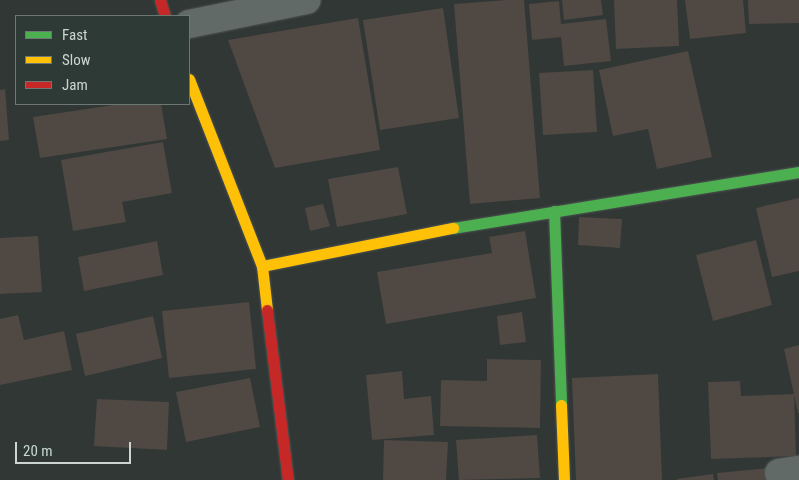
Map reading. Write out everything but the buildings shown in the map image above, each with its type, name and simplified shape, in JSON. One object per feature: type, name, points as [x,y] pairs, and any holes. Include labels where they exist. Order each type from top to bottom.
[{"type":"street","points":[[160,0],[165,15]]},
{"type":"street","points":[[190,24],[306,0]]},
{"type":"street","points":[[190,82],[262,266],[288,480]]},
{"type":"street","points":[[262,266],[554,211],[697,191],[799,172]]},
{"type":"street","points":[[554,211],[564,480]]},
{"type":"traffic: fast","points":[[453,228],[799,172]]},
{"type":"traffic: fast","points":[[554,211],[561,405]]},
{"type":"traffic: slow","points":[[190,82],[262,266],[267,310]]},
{"type":"traffic: slow","points":[[262,266],[453,228]]},
{"type":"traffic: slow","points":[[561,405],[564,480]]},
{"type":"traffic: jam","points":[[160,0],[165,15]]},
{"type":"traffic: jam","points":[[267,310],[288,480]]}]
